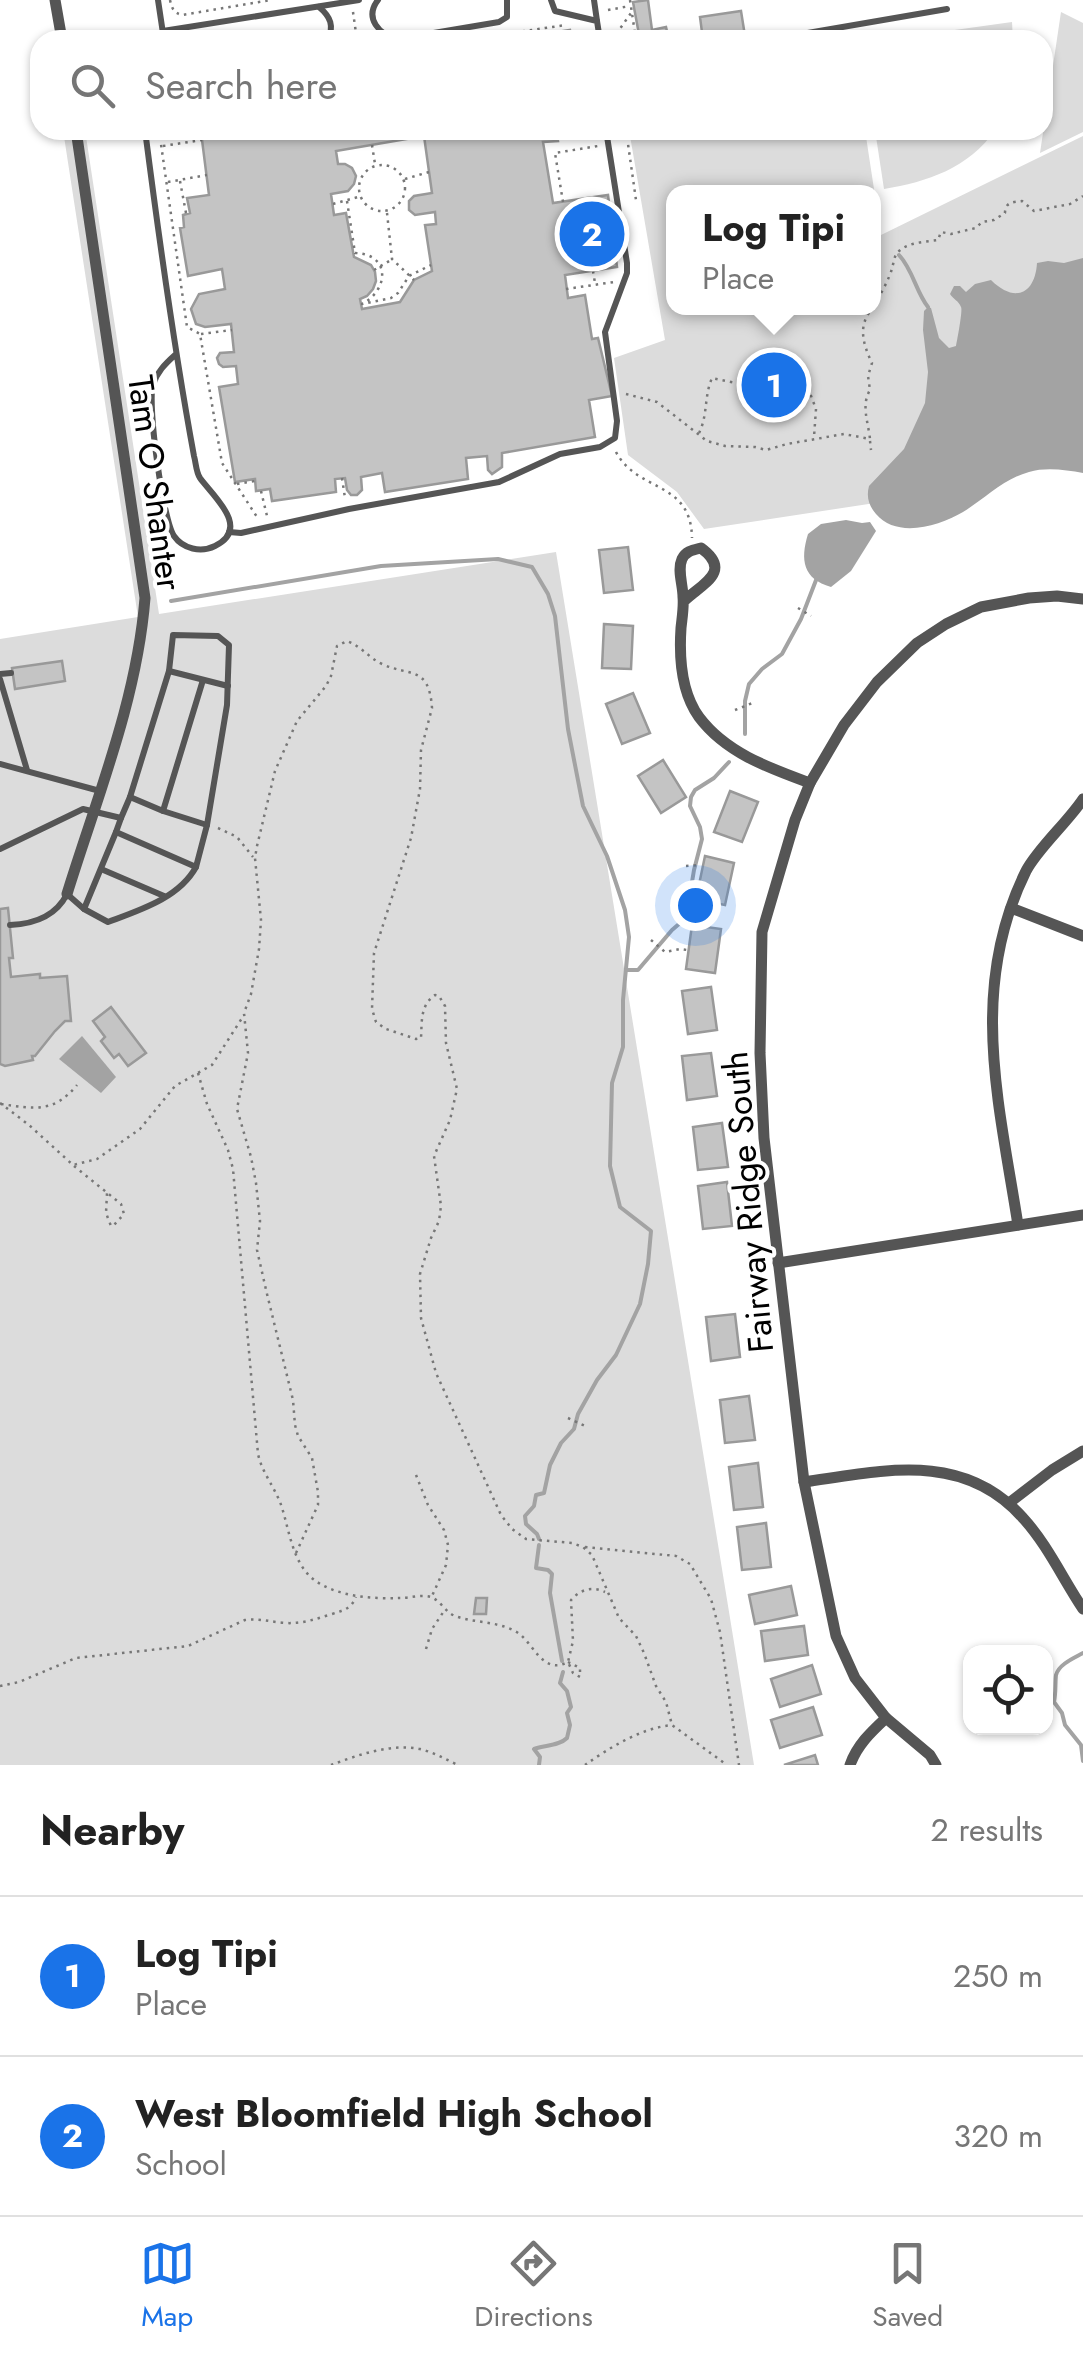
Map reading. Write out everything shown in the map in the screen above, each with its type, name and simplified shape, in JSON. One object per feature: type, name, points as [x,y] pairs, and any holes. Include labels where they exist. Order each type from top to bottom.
[{"type":"street","points":[[55,0],[60,30]]},
{"type":"street","name":"Tam O Shanter","points":[[68,894],[131,690],[142,640],[145,598],[77,140]]},
{"type":"street","points":[[684,601],[713,576],[711,556],[701,548],[682,558],[680,569],[684,601],[681,657],[686,696],[711,732],[751,761],[810,783]]},
{"type":"street","name":"Fairway Ridge South","points":[[936,1765],[930,1755],[886,1718],[855,1678],[836,1636],[804,1482],[764,1138],[760,1053],[762,932],[810,783],[844,725],[877,682],[917,643],[981,608],[1029,598],[1083,599]]},
{"type":"street","points":[[1018,1225],[992,1063],[991,1004],[998,955],[1028,868],[1083,799]]},
{"type":"street","points":[[1012,908],[1083,936]]},
{"type":"street","points":[[778,1262],[1083,1215]]},
{"type":"street","points":[[1009,1503],[1083,1452]]},
{"type":"street","points":[[804,1482],[906,1470],[950,1472],[982,1485],[1009,1503],[1037,1535],[1083,1609]]},
{"type":"street","points":[[850,1765],[864,1739],[886,1718]]},
{"type":"lane","points":[[158,0],[162,30]]},
{"type":"lane","points":[[194,30],[359,0]]},
{"type":"lane","points":[[378,0],[372,16],[378,30]]},
{"type":"lane","points":[[451,30],[499,22],[507,17],[507,0]]},
{"type":"lane","points":[[551,0],[556,11],[598,21]]},
{"type":"lane","points":[[594,0],[599,30]]},
{"type":"lane","points":[[319,6],[328,14],[331,30]]},
{"type":"lane","points":[[827,30],[946,10]]},
{"type":"lane","points":[[145,140],[175,355],[198,475],[224,504],[230,522],[229,532],[215,546],[199,550],[186,547],[174,537],[167,519],[152,414],[152,388],[160,370],[175,355]]},
{"type":"lane","points":[[229,532],[499,482],[560,454],[611,442],[617,430],[604,332],[627,273],[627,263],[608,140]]},
{"type":"lane","points":[[10,924],[42,918],[57,909],[68,894],[84,909],[108,922],[153,905],[190,879],[207,825],[227,706],[228,645],[218,636],[174,635],[168,671],[130,797],[84,909]]},
{"type":"lane","points":[[168,671],[228,686]]},
{"type":"lane","points":[[11,673],[0,677],[28,771]]},
{"type":"lane","points":[[163,811],[202,680]]},
{"type":"lane","points":[[0,764],[100,791]]},
{"type":"lane","points":[[130,797],[207,825]]},
{"type":"lane","points":[[0,849],[83,809],[121,818]]},
{"type":"lane","points":[[116,832],[196,866]]},
{"type":"lane","points":[[101,869],[166,896]]},
{"type":"path","points":[[170,0],[176,14],[182,15],[271,0]]},
{"type":"path","points":[[351,1],[355,30]]},
{"type":"path","points":[[608,10],[631,4]]},
{"type":"path","points":[[617,30],[631,4]]},
{"type":"path","points":[[631,4],[635,30]]},
{"type":"path","points":[[528,30],[576,26]]},
{"type":"path","points":[[160,140],[188,327],[200,334],[232,330]]},
{"type":"path","points":[[161,146],[202,140]]},
{"type":"path","points":[[627,140],[636,200]]},
{"type":"path","points":[[372,145],[375,165]]},
{"type":"path","points":[[563,202],[555,152],[601,145]]},
{"type":"path","points":[[375,165],[394,168],[404,180],[404,196],[394,208],[370,209],[360,197],[358,182],[375,165]]},
{"type":"path","points":[[404,180],[429,172]]},
{"type":"path","points":[[166,182],[207,176]]},
{"type":"path","points":[[180,180],[186,213]]},
{"type":"path","points":[[881,290],[891,275],[894,258],[902,249],[925,240],[938,240],[941,232],[951,234],[976,228],[1005,213],[1010,202],[1022,202],[1034,211],[1070,204],[1083,196]]},
{"type":"path","points":[[333,204],[360,197]]},
{"type":"path","points":[[346,200],[355,253],[366,254],[381,266],[375,297],[362,304],[391,298],[431,265]]},
{"type":"path","points":[[386,211],[392,259],[412,278]]},
{"type":"path","points":[[374,270],[392,259]]},
{"type":"path","points":[[593,271],[595,284]]},
{"type":"path","points":[[566,289],[617,283],[621,274]]},
{"type":"path","points":[[866,315],[862,330],[872,363],[864,408],[871,450]]},
{"type":"path","points":[[200,334],[222,463],[256,514],[259,529]]},
{"type":"path","points":[[699,434],[707,414],[712,378],[746,386],[774,385]]},
{"type":"path","points":[[808,388],[816,408],[814,439]]},
{"type":"path","points":[[614,395],[657,402],[708,441],[725,446],[756,446],[766,450],[844,434],[870,439]]},
{"type":"path","points":[[611,442],[621,461],[632,471],[683,504],[689,513],[693,550]]},
{"type":"path","points":[[342,478],[346,510]]},
{"type":"path","points":[[236,484],[255,481]]},
{"type":"path","points":[[261,491],[269,527]]},
{"type":"path","points":[[798,608],[811,616]]},
{"type":"path","points":[[72,1165],[97,1159],[140,1129],[175,1086],[212,1065],[244,1014],[259,949],[261,920],[255,858],[276,771],[297,721],[331,676],[339,643],[350,642],[379,663],[416,674],[428,688],[432,708],[421,750],[420,789],[410,838],[374,953],[372,1009],[380,1026],[416,1039],[421,1038],[423,1011],[430,999],[439,996],[445,1006],[445,1034],[457,1090],[450,1120],[434,1156],[441,1206],[420,1274],[421,1318],[436,1373],[501,1515],[512,1529],[526,1539],[676,1556],[690,1564],[711,1599],[720,1632],[739,1765]]},
{"type":"path","points":[[734,710],[755,702]]},
{"type":"path","points":[[207,825],[230,832],[255,858]]},
{"type":"path","points":[[686,866],[701,865]]},
{"type":"path","points":[[651,940],[668,953],[687,950]]},
{"type":"path","points":[[244,1014],[248,1053],[237,1109],[256,1183],[260,1221],[257,1250],[295,1425],[312,1458],[318,1492],[318,1505],[296,1553]]},
{"type":"path","points":[[198,1073],[233,1169],[258,1454],[296,1553],[309,1576],[320,1584],[356,1595],[431,1597],[453,1616],[518,1632],[548,1664],[561,1666],[568,1662],[573,1641],[571,1600],[587,1589],[606,1592]]},
{"type":"path","points":[[0,1104],[53,1106],[77,1084]]},
{"type":"path","points":[[0,1104],[29,1125],[121,1204],[121,1218],[114,1226],[107,1220],[107,1192]]},
{"type":"path","points":[[568,1418],[585,1426]]},
{"type":"path","points":[[416,1475],[448,1545],[446,1566],[431,1597]]},
{"type":"path","points":[[583,1547],[597,1564],[619,1618],[636,1636],[666,1702],[672,1725]]},
{"type":"path","points":[[0,1686],[76,1658],[188,1646],[245,1620],[306,1622],[347,1610],[356,1595]]},
{"type":"path","points":[[426,1649],[444,1610]]},
{"type":"path","points":[[584,1765],[634,1736],[672,1725],[727,1765]]},
{"type":"path","points":[[331,1765],[379,1750],[402,1748],[434,1753],[458,1765]]},
{"type":"shaded area","points":[[1061,12],[1083,23],[1083,132],[1040,153],[1042,140],[1053,140],[1053,66]]},
{"type":"shaded area","points":[[1012,22],[1012,30],[955,30]]},
{"type":"shaded area","points":[[1083,136],[1083,338],[987,486],[704,529],[677,492],[628,455],[614,358],[665,340],[631,140],[867,140],[873,185],[666,185],[666,315],[881,315],[881,235]]},
{"type":"shaded area","points":[[65,140],[87,140],[159,614],[556,552],[754,1765],[0,1765],[0,639],[138,617]]},
{"type":"shaded area","points":[[877,140],[987,140],[946,171],[884,189]]},
{"type":"shaded area","points":[[1083,258],[1083,473],[1036,470],[1002,484],[942,522],[906,528],[885,522],[872,508],[868,490],[904,449],[925,403],[928,372],[924,311],[931,308],[939,338],[949,348],[956,346],[961,309],[950,294],[954,286],[966,292],[975,284],[991,280],[1008,292],[1022,292],[1032,282],[1037,263]]},
{"type":"shaded area","points":[[870,522],[876,531],[851,571],[831,587],[809,574],[804,560],[808,534],[821,524]]},
{"type":"shaded area","points":[[82,1036],[116,1077],[101,1093],[59,1059]]},
{"type":"building","points":[[648,0],[652,30],[638,30],[633,2]]},
{"type":"building","points":[[741,11],[744,30],[702,30],[700,17]]},
{"type":"building","points":[[202,140],[401,140],[336,151],[338,164],[352,168],[356,176],[348,191],[331,194],[334,215],[346,213],[354,257],[371,265],[375,272],[373,289],[360,299],[362,309],[400,302],[414,280],[432,271],[425,225],[436,224],[435,212],[415,215],[409,210],[409,201],[414,196],[432,193],[425,140],[558,140],[543,142],[553,203],[608,195],[617,267],[565,275],[568,298],[585,295],[592,339],[598,338],[612,396],[589,400],[595,437],[502,453],[502,467],[492,474],[487,456],[466,458],[468,479],[385,492],[382,473],[361,477],[362,490],[357,495],[347,490],[345,478],[335,479],[336,492],[272,501],[270,489],[256,491],[255,479],[235,482],[219,387],[238,384],[236,366],[223,367],[217,358],[220,353],[234,352],[231,324],[196,324],[191,309],[199,294],[225,289],[222,269],[188,276],[180,228],[184,227],[183,215],[190,213],[187,198],[209,195]]},
{"type":"building","points":[[628,547],[633,590],[604,593],[599,550]]},
{"type":"building","points":[[604,624],[633,626],[631,669],[602,668]]},
{"type":"building","points":[[62,661],[65,681],[15,689],[12,668]]},
{"type":"building","points":[[633,693],[650,733],[622,744],[606,704]]},
{"type":"building","points":[[663,760],[686,797],[661,813],[638,776]]},
{"type":"building","points":[[730,791],[758,802],[742,842],[714,832]]},
{"type":"building","points":[[705,856],[734,863],[725,905],[696,899]]},
{"type":"building","points":[[8,908],[11,977],[67,976],[71,1021],[65,1021],[55,1031],[32,1056],[33,1060],[5,1066],[0,1064],[0,909]]},
{"type":"building","points":[[692,925],[721,929],[715,973],[686,969]]},
{"type":"building","points":[[711,987],[717,1030],[688,1034],[682,991]]},
{"type":"building","points":[[111,1007],[146,1053],[128,1066],[119,1054],[114,1058],[93,1021]]},
{"type":"building","points":[[711,1053],[717,1096],[687,1100],[682,1056]]},
{"type":"building","points":[[722,1123],[728,1167],[698,1170],[693,1127]]},
{"type":"building","points":[[727,1182],[732,1226],[703,1229],[698,1186]]},
{"type":"building","points":[[735,1314],[740,1357],[711,1361],[706,1317]]},
{"type":"building","points":[[749,1396],[755,1440],[725,1443],[720,1400]]},
{"type":"building","points":[[758,1463],[763,1507],[734,1510],[729,1467]]},
{"type":"building","points":[[766,1523],[771,1567],[742,1570],[737,1527]]},
{"type":"building","points":[[791,1586],[797,1615],[755,1624],[749,1595]]},
{"type":"building","points":[[476,1598],[487,1598],[486,1614],[474,1614]]},
{"type":"building","points":[[804,1626],[808,1655],[765,1661],[761,1631]]},
{"type":"building","points":[[812,1665],[821,1694],[780,1707],[771,1679]]},
{"type":"building","points":[[813,1707],[822,1735],[780,1748],[771,1720]]},
{"type":"building","points":[[815,1755],[818,1765],[784,1765]]},
{"type":"waterway","points":[[899,255],[928,307]]},
{"type":"waterway","points":[[171,601],[381,566],[498,559],[532,567],[548,594],[555,616],[568,729],[583,806],[607,856],[625,910],[629,937],[623,1047],[612,1083],[610,1166],[620,1207],[651,1231],[640,1304],[616,1355],[578,1414],[574,1429],[561,1443],[550,1465],[544,1493],[536,1495],[534,1506],[525,1516],[526,1524],[539,1539]]},
{"type":"waterway","points":[[745,734],[749,684],[782,654],[818,575]]},
{"type":"waterway","points":[[627,970],[638,970],[686,918],[702,839],[690,806],[691,797],[729,762]]},
{"type":"waterway","points":[[539,1545],[536,1568],[552,1574],[550,1593],[562,1661]]},
{"type":"waterway","points":[[1083,1653],[1058,1671],[1054,1702],[1081,1745],[1083,1761]]},
{"type":"waterway","points":[[539,1765],[540,1757],[534,1749],[567,1738],[567,1713],[571,1707],[567,1691],[560,1683],[563,1672]]},
{"type":"place","name":"West Bloomfield High School","points":[[592,234]]},
{"type":"place","name":"Log Tipi","points":[[774,385]]}]
